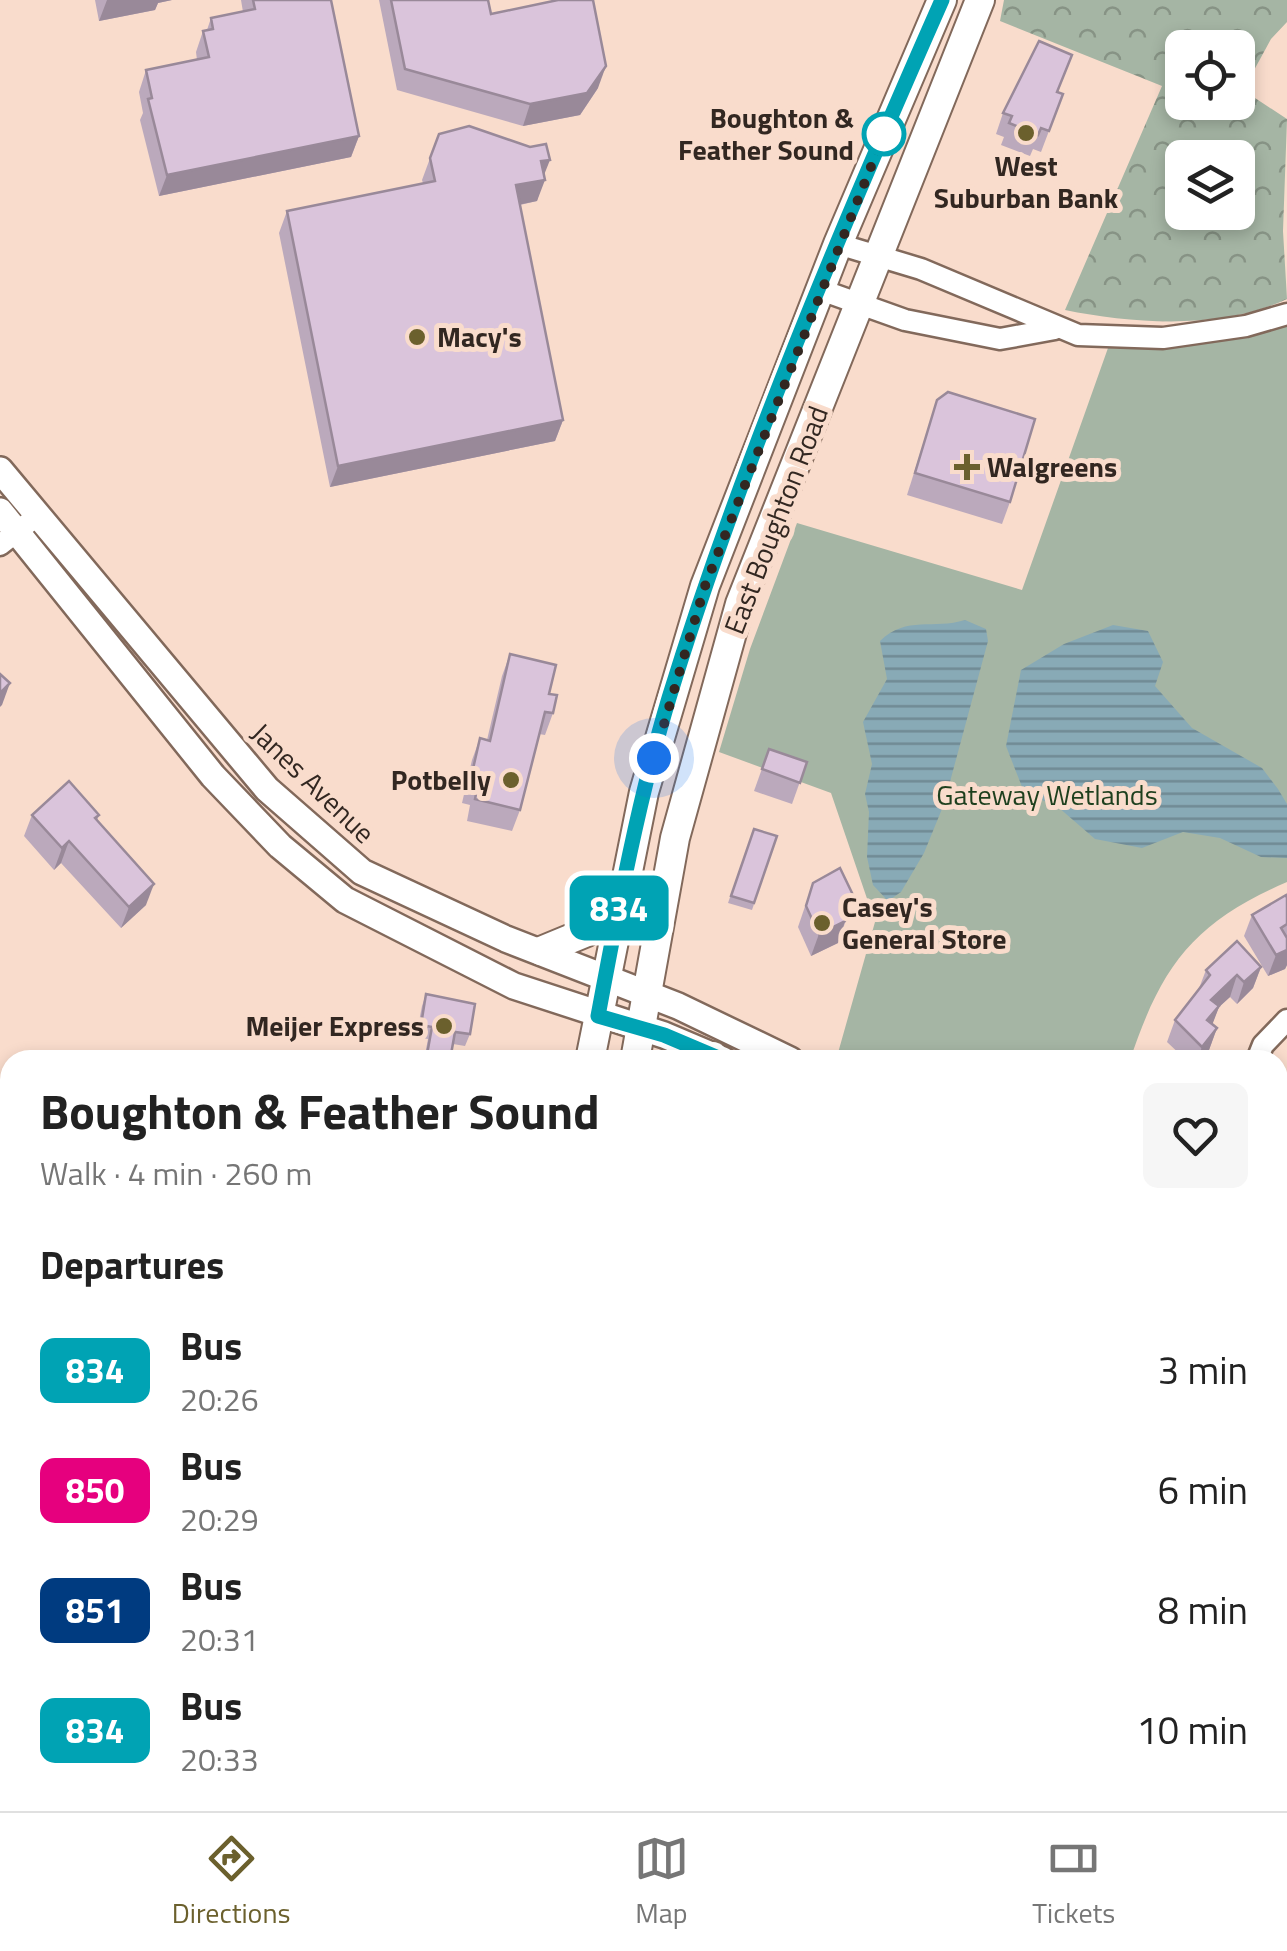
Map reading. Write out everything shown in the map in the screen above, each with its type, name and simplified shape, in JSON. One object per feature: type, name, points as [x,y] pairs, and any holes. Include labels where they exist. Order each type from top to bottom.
[{"type":"main road","name":"East Boughton Road","points":[[592,1050],[628,870],[668,702],[700,602],[838,244],[942,0]]},
{"type":"main road","name":"East Boughton Road","points":[[637,1050],[675,838],[740,604],[980,0]]},
{"type":"main road","points":[[541,952],[588,932],[628,870]]},
{"type":"street","points":[[838,244],[1017,306],[1054,329],[1078,335],[1163,338],[1246,326],[1287,314]]},
{"type":"street","points":[[821,290],[905,320],[1000,340],[1054,329]]},
{"type":"street","name":"Janes Avenue","points":[[0,470],[18,531],[200,762],[310,871],[345,900],[514,986],[693,1050]]},
{"type":"street","name":"Janes Avenue","points":[[0,511],[183,693],[267,789],[362,872],[768,1050]]},
{"type":"street","points":[[1260,1050],[1287,1020]]},
{"type":"green space","points":[[1004,0],[1287,0],[1287,22],[1271,39],[1255,68],[1255,30],[1165,30],[1165,120],[1255,120],[1255,98],[1287,119],[1283,231],[1287,299],[1235,316],[1206,320],[1148,321],[1065,310],[1162,86],[1000,21]]},
{"type":"green space","name":"Gateway Wetlands","points":[[1287,326],[1287,882],[1227,914],[1185,951],[1155,998],[1134,1050],[839,1050],[875,922],[831,793],[719,752],[750,649],[797,523],[1022,590],[1108,348],[1153,348],[1243,337]]},
{"type":"water","points":[[965,620],[986,629],[988,641],[944,804],[924,853],[901,892],[888,901],[873,885],[867,857],[869,812],[865,794],[872,764],[863,722],[887,679],[880,641],[900,628]]},
{"type":"water","points":[[1113,625],[1148,631],[1163,662],[1155,686],[1192,728],[1262,768],[1278,789],[1287,804],[1287,858],[1261,857],[1220,838],[1183,832],[1142,848],[1095,839],[1058,807],[1024,792],[1006,746],[1021,670],[1064,644]]},
{"type":"building","points":[[253,0],[331,0],[359,136],[167,175],[148,99],[152,98],[146,70],[209,57],[203,31],[213,29],[211,18],[255,9]]},
{"type":"building","points":[[391,0],[488,0],[491,14],[558,0],[593,0],[606,66],[587,93],[530,104],[405,69]]},
{"type":"building","points":[[1039,41],[1072,55],[1057,92],[1063,94],[1049,131],[1041,128],[1038,135],[1009,123],[1012,116],[1003,113]]},
{"type":"building","name":"Macy's","points":[[469,126],[530,147],[546,144],[550,160],[541,161],[545,180],[516,185],[563,420],[338,466],[287,211],[435,181],[430,158],[439,134]]},
{"type":"building","name":"Walgreens","points":[[948,392],[1035,419],[1010,502],[915,473],[937,400]]},
{"type":"building","points":[[510,654],[556,665],[549,694],[557,695],[553,713],[545,712],[520,810],[475,799],[478,784],[470,782],[480,738],[490,741]]},
{"type":"building","points":[[0,674],[10,683],[0,693]]},
{"type":"building","points":[[769,749],[807,762],[800,783],[762,769]]},
{"type":"building","points":[[69,781],[99,815],[95,818],[154,884],[129,907],[69,841],[62,848],[32,815]]},
{"type":"building","points":[[754,829],[777,836],[754,903],[731,896]]},
{"type":"building","points":[[840,868],[854,897],[845,921],[819,934],[806,906],[813,883]]},
{"type":"building","points":[[1286,895],[1287,924],[1281,928],[1287,938],[1287,950],[1276,955],[1252,915]]},
{"type":"building","points":[[1237,941],[1261,967],[1244,982],[1237,975],[1211,1000],[1219,1006],[1207,1020],[1217,1028],[1202,1047],[1175,1020],[1210,975],[1206,970]]},
{"type":"building","points":[[426,994],[475,1004],[470,1034],[455,1032],[452,1050],[428,1050],[432,1027],[421,1025]]},
{"type":"bus line","name":"834","points":[[699,1050],[598,1016],[644,792],[705,586],[748,471],[838,244],[942,0]]},
{"type":"place","name":"West Suburban Bank","points":[[1026,133]]},
{"type":"place","name":"Boughton & Feather Sound","points":[[884,134]]},
{"type":"place","name":"Macy's","points":[[417,337]]},
{"type":"place","name":"Walgreens","points":[[967,467]]},
{"type":"place","name":"Potbelly","points":[[511,780]]},
{"type":"place","name":"Casey's General Store","points":[[822,923]]},
{"type":"place","name":"Meijer Express","points":[[444,1026]]},
{"type":"route","points":[[654,758],[705,586],[884,134]]}]
